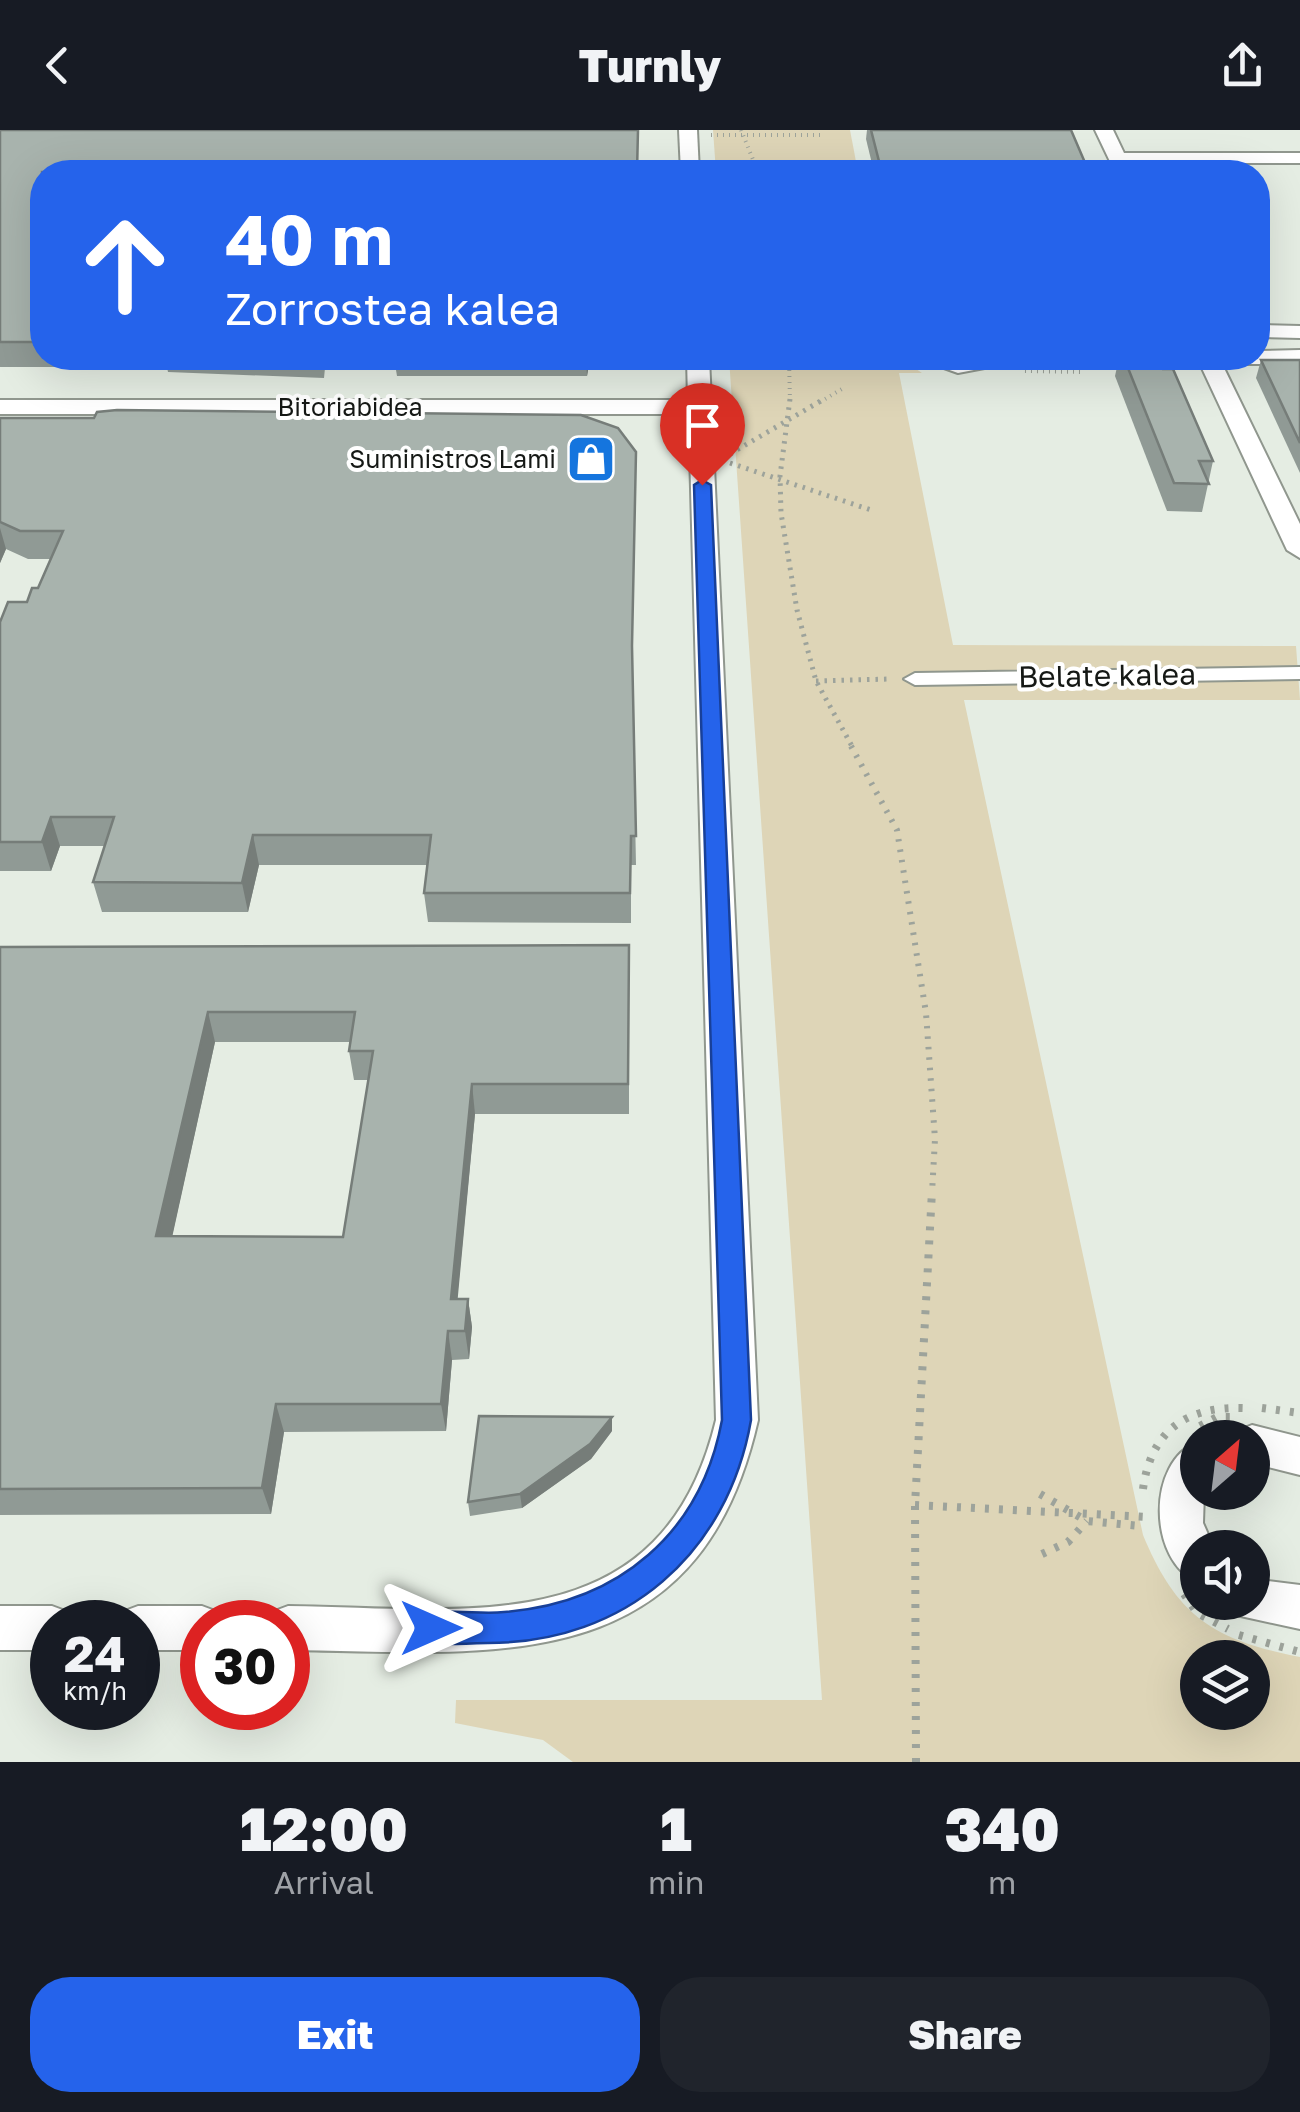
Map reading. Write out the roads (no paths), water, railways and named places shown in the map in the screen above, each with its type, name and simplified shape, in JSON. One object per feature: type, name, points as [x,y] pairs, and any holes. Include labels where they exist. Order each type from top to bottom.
[{"type":"street","points":[[1104,130],[1118,160]]},
{"type":"street","points":[[1255,160],[1300,158]]},
{"type":"street","points":[[1270,331],[1300,332]]},
{"type":"street","points":[[1270,358],[1300,357]]},
{"type":"street","points":[[310,1628],[502,1628],[565,1620],[635,1586],[684,1542],[713,1500],[730,1455],[737,1420],[698,370]]},
{"type":"street","points":[[1215,370],[1300,550]]},
{"type":"street","name":"Bitoriabidea","points":[[0,407],[700,407]]},
{"type":"street","name":"Belate kalea","points":[[914,679],[1300,673]]},
{"type":"street","points":[[1270,1448],[1300,1456]]},
{"type":"street","points":[[1180,1498],[1178,1513],[1185,1530]]},
{"type":"street","points":[[1270,1603],[1300,1607]]},
{"type":"street","points":[[0,1628],[30,1628]]},
{"type":"place","name":"Suministros Lami","points":[[591,459]]}]
